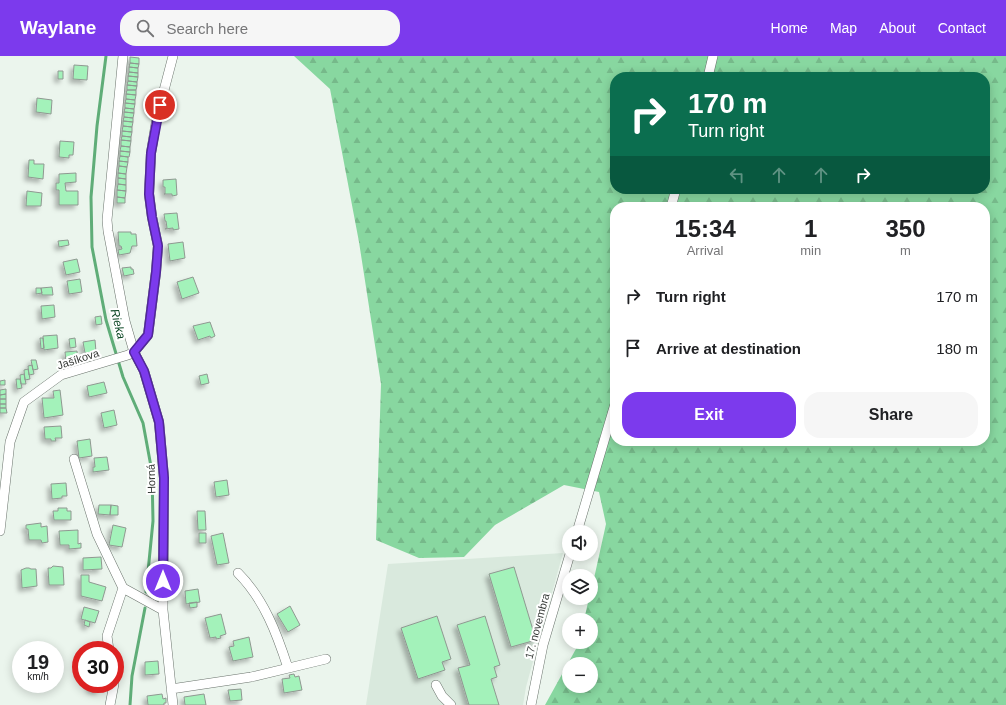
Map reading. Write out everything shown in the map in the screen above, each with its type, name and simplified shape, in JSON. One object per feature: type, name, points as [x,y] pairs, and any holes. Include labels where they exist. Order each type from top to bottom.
[{"type":"street","name":"Horná","points":[[123,56],[108,212],[108,231],[131,354],[144,371],[159,422],[164,478],[163,610],[173,705]]},
{"type":"street","points":[[131,354],[148,335],[158,246],[149,194],[151,153],[157,117],[173,56]]},
{"type":"street","points":[[709,72],[714,56]]},
{"type":"street","name":"Jašíkova","points":[[0,531],[10,442],[24,402],[61,375],[131,354]]},
{"type":"street","points":[[579,525],[610,421]]},
{"type":"street","points":[[74,459],[98,534],[123,588],[163,610]]},
{"type":"street","name":"17. novembra","points":[[532,705],[543,644],[568,561]]},
{"type":"street","points":[[238,573],[250,585],[256,594],[276,636],[288,668]]},
{"type":"street","points":[[108,641],[107,636],[123,588]]},
{"type":"street","points":[[171,689],[251,677],[326,659]]},
{"type":"street","points":[[436,685],[442,696],[451,705]]},
{"type":"street","points":[[110,705],[112,693]]},
{"type":"shaded area","points":[[562,553],[526,687],[523,705],[366,705],[388,564]]},
{"type":"green space","points":[[294,56],[1006,56],[1006,705],[545,705],[562,674],[562,693],[598,693],[598,657],[571,657],[576,649],[598,649],[598,613],[586,613],[587,605],[598,605],[598,569],[596,569],[606,524],[599,492],[564,485],[495,525],[464,557],[419,558],[376,540],[381,384],[359,242],[330,89]]},
{"type":"building","points":[[130,57],[139,58],[139,64],[130,63]]},
{"type":"building","points":[[130,63],[139,64],[138,68],[129,67]]},
{"type":"building","points":[[74,65],[88,66],[87,80],[73,79]]},
{"type":"building","points":[[129,67],[138,68],[138,73],[129,72]]},
{"type":"building","points":[[58,71],[63,71],[63,79],[58,79]]},
{"type":"building","points":[[129,72],[138,73],[138,77],[128,76]]},
{"type":"building","points":[[128,76],[138,77],[137,82],[128,81]]},
{"type":"building","points":[[128,81],[137,82],[137,86],[127,85]]},
{"type":"building","points":[[127,85],[137,86],[136,90],[127,90]]},
{"type":"building","points":[[127,90],[136,90],[136,95],[126,94]]},
{"type":"building","points":[[126,94],[136,95],[135,100],[126,99]]},
{"type":"building","points":[[37,98],[52,100],[51,114],[36,112]]},
{"type":"building","points":[[126,99],[135,100],[135,104],[125,103]]},
{"type":"building","points":[[125,103],[135,104],[134,109],[125,108]]},
{"type":"building","points":[[125,108],[134,109],[134,113],[124,112]]},
{"type":"building","points":[[124,112],[134,113],[133,118],[124,117]]},
{"type":"building","points":[[124,117],[133,118],[133,122],[123,121]]},
{"type":"building","points":[[123,121],[133,122],[132,127],[123,126]]},
{"type":"building","points":[[123,126],[132,127],[132,132],[122,131]]},
{"type":"building","points":[[122,131],[132,132],[131,137],[122,136]]},
{"type":"building","points":[[122,136],[131,137],[131,141],[121,140]]},
{"type":"building","points":[[121,140],[131,141],[130,147],[121,146]]},
{"type":"building","points":[[60,141],[74,142],[73,155],[69,155],[69,158],[59,157]]},
{"type":"building","points":[[121,146],[130,147],[130,152],[120,151]]},
{"type":"building","points":[[120,151],[130,152],[129,157],[120,156]]},
{"type":"building","points":[[120,156],[128,157],[128,162],[119,161]]},
{"type":"building","points":[[29,160],[34,160],[34,164],[44,164],[43,179],[28,177]]},
{"type":"building","points":[[119,161],[128,162],[127,167],[119,166]]},
{"type":"building","points":[[119,166],[127,167],[126,174],[118,173]]},
{"type":"building","points":[[76,173],[76,182],[65,183],[66,191],[78,191],[78,205],[59,205],[59,190],[56,190],[56,183],[59,183],[59,174]]},
{"type":"building","points":[[118,173],[126,174],[126,179],[118,178]]},
{"type":"building","points":[[118,178],[126,179],[126,185],[118,184]]},
{"type":"building","points":[[176,179],[177,195],[172,196],[172,194],[165,194],[163,180]]},
{"type":"building","points":[[118,184],[126,185],[126,191],[117,190]]},
{"type":"building","points":[[117,190],[126,191],[125,198],[117,197]]},
{"type":"building","points":[[27,191],[42,193],[41,206],[26,206]]},
{"type":"building","points":[[117,197],[125,198],[125,203],[117,203]]},
{"type":"building","points":[[177,213],[179,229],[165,229],[167,228],[164,214]]},
{"type":"building","points":[[118,232],[131,232],[131,234],[136,234],[137,246],[132,246],[130,253],[119,255],[118,250],[122,249],[121,246],[119,246]]},
{"type":"building","points":[[68,240],[69,245],[59,247],[58,241]]},
{"type":"building","points":[[183,242],[185,258],[170,261],[168,244]]},
{"type":"building","points":[[77,259],[80,272],[66,275],[63,262]]},
{"type":"building","points":[[131,267],[134,274],[124,276],[122,268]]},
{"type":"building","points":[[193,277],[199,293],[182,299],[177,282]]},
{"type":"building","points":[[80,279],[82,292],[69,294],[67,281]]},
{"type":"building","points":[[52,287],[53,295],[42,295],[41,288]]},
{"type":"building","points":[[36,288],[41,288],[42,293],[36,294]]},
{"type":"building","points":[[54,305],[55,317],[42,319],[41,306]]},
{"type":"building","points":[[101,316],[102,324],[96,325],[95,317]]},
{"type":"building","points":[[210,322],[215,336],[198,340],[193,326]]},
{"type":"building","points":[[57,335],[58,348],[44,350],[43,336]]},
{"type":"building","points":[[40,338],[43,338],[44,348],[41,349]]},
{"type":"building","points":[[75,338],[76,347],[70,348],[69,339]]},
{"type":"building","points":[[95,340],[96,352],[85,353],[83,342]]},
{"type":"building","points":[[77,351],[78,361],[66,362],[65,352]]},
{"type":"building","points":[[31,360],[36,360],[38,369],[33,370]]},
{"type":"building","points":[[32,365],[34,374],[29,375],[28,366]]},
{"type":"building","points":[[28,369],[30,379],[25,380],[24,370]]},
{"type":"building","points":[[24,374],[26,384],[21,384],[20,375]]},
{"type":"building","points":[[207,374],[209,383],[201,385],[199,376]]},
{"type":"building","points":[[16,379],[20,379],[22,388],[17,389]]},
{"type":"building","points":[[5,380],[5,385],[0,385],[0,381]]},
{"type":"building","points":[[104,382],[107,393],[89,397],[87,386]]},
{"type":"building","points":[[6,389],[6,394],[0,395],[0,390]]},
{"type":"building","points":[[60,390],[63,415],[44,418],[42,398],[54,398],[53,391]]},
{"type":"building","points":[[6,394],[6,399],[0,399],[0,395]]},
{"type":"building","points":[[0,399],[6,399],[6,404],[0,404]]},
{"type":"building","points":[[0,404],[6,404],[6,408],[0,408]]},
{"type":"building","points":[[0,408],[6,408],[7,413],[0,413]]},
{"type":"building","points":[[114,410],[117,425],[104,428],[101,413]]},
{"type":"building","points":[[61,426],[62,438],[55,438],[56,441],[45,439],[44,427]]},
{"type":"building","points":[[90,439],[92,456],[79,458],[77,441]]},
{"type":"building","points":[[107,457],[109,470],[93,472],[93,467],[95,467],[94,458]]},
{"type":"building","points":[[227,480],[229,495],[216,497],[214,482]]},
{"type":"building","points":[[66,483],[67,496],[52,499],[51,484]]},
{"type":"building","points":[[99,505],[111,505],[110,515],[98,514]]},
{"type":"building","points":[[111,505],[118,506],[118,515],[110,515]]},
{"type":"building","points":[[58,508],[67,508],[67,511],[71,511],[71,520],[54,520],[53,511],[58,511]]},
{"type":"building","points":[[197,511],[205,511],[206,530],[198,530]]},
{"type":"building","points":[[41,523],[41,527],[47,526],[48,542],[42,543],[41,540],[29,540],[26,525]]},
{"type":"building","points":[[113,525],[126,528],[122,547],[109,545]]},
{"type":"building","points":[[78,530],[78,544],[81,543],[81,548],[69,549],[69,545],[60,545],[59,531]]},
{"type":"building","points":[[199,533],[206,533],[206,543],[199,543]]},
{"type":"building","points":[[223,533],[229,563],[217,565],[211,536]]},
{"type":"building","points":[[101,557],[102,569],[83,570],[83,558]]},
{"type":"building","points":[[53,566],[63,567],[64,585],[49,585],[48,568]]},
{"type":"building","points":[[514,567],[536,640],[511,647],[489,574]]},
{"type":"building","points":[[26,568],[36,569],[37,586],[22,588],[21,570]]},
{"type":"building","points":[[81,575],[89,575],[89,582],[106,587],[102,601],[81,596]]},
{"type":"building","points":[[198,589],[200,602],[186,604],[185,591]]},
{"type":"building","points":[[197,602],[197,607],[190,608],[189,603]]},
{"type":"building","points":[[290,606],[300,625],[288,632],[277,614]]},
{"type":"building","points":[[84,607],[99,611],[95,623],[81,619]]},
{"type":"building","points":[[221,614],[226,634],[220,636],[221,638],[210,638],[205,618]]},
{"type":"building","points":[[437,616],[451,659],[442,662],[445,670],[418,679],[401,628]]},
{"type":"building","points":[[485,616],[500,665],[494,667],[497,677],[491,679],[499,705],[469,705],[458,668],[470,665],[457,625]]},
{"type":"building","points":[[85,620],[90,622],[89,627],[84,625]]},
{"type":"building","points":[[249,637],[253,657],[233,661],[229,647],[234,646],[233,641]]},
{"type":"building","points":[[158,661],[159,674],[145,675],[145,662]]},
{"type":"building","points":[[294,674],[295,677],[299,676],[302,690],[284,693],[282,679],[290,678],[289,675]]},
{"type":"building","points":[[241,689],[242,700],[230,701],[228,690]]},
{"type":"building","points":[[162,694],[163,699],[166,698],[166,703],[164,703],[164,705],[148,705],[147,696]]},
{"type":"building","points":[[204,694],[206,705],[185,705],[184,697]]},
{"type":"waterway","name":"Rieka","points":[[106,56],[97,126],[91,197],[92,247],[106,320],[123,377],[143,423],[152,472],[153,521],[146,592]]},
{"type":"waterway","name":"Rieka","points":[[130,705],[132,676],[145,608]]},
{"type":"route","points":[[160,105],[149,171],[149,194],[158,246],[156,272],[148,335],[134,352],[144,371],[159,422],[164,478],[163,581]]}]
